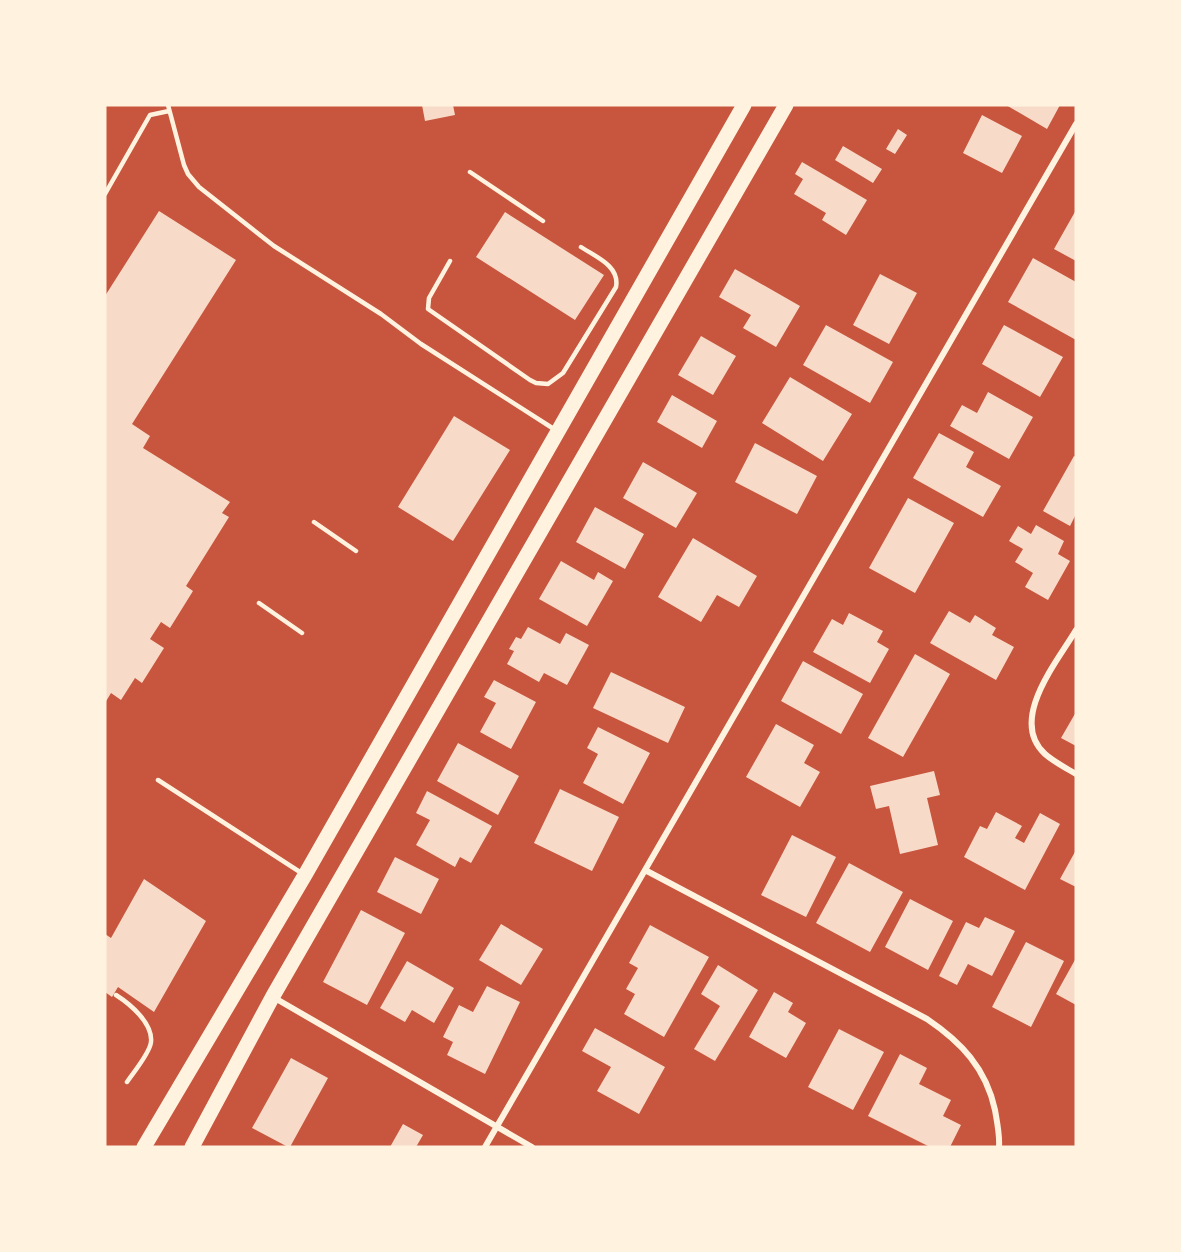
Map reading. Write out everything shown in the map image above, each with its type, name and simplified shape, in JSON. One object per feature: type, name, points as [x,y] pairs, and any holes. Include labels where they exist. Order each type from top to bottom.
[{"type":"main road","points":[[144,1147],[305,875],[744,105]]},
{"type":"main road","points":[[192,1147],[273,996],[786,105]]},
{"type":"street","points":[[485,1147],[1076,124]]},
{"type":"street","points":[[1076,630],[1037,695],[1030,723],[1039,748],[1055,762],[1076,774]]},
{"type":"street","points":[[645,870],[927,1019],[942,1030],[963,1047],[986,1080],[996,1117],[999,1147]]},
{"type":"street","points":[[273,996],[532,1147]]},
{"type":"lane","points":[[105,194],[150,116],[169,108],[184,165],[199,187],[274,246],[558,432]]},
{"type":"lane","points":[[470,172],[543,221]]},
{"type":"lane","points":[[450,261],[429,298],[428,309],[530,380],[548,384],[563,373],[616,287],[617,276],[612,268],[581,247]]},
{"type":"lane","points":[[314,522],[356,551]]},
{"type":"lane","points":[[259,603],[302,633]]},
{"type":"lane","points":[[158,780],[305,875]]},
{"type":"lane","points":[[116,995],[133,1006],[144,1022],[152,1041],[127,1082]]},
{"type":"building","points":[[422,105],[453,105],[455,115],[425,121]]},
{"type":"building","points":[[1006,105],[1060,105],[1047,129]]},
{"type":"building","points":[[982,115],[1022,136],[1002,173],[963,153]]},
{"type":"building","points":[[898,129],[907,135],[895,154],[886,149]]},
{"type":"building","points":[[843,146],[882,169],[873,183],[835,160]]},
{"type":"building","points":[[802,162],[867,200],[846,235],[822,220],[826,213],[794,194],[803,179],[795,174]]},
{"type":"building","points":[[1076,210],[1076,261],[1054,249]]},
{"type":"building","points":[[159,211],[236,260],[132,424],[150,436],[143,448],[230,502],[222,513],[229,517],[186,586],[193,591],[170,628],[161,622],[150,639],[164,648],[142,683],[135,678],[121,700],[111,693],[105,703],[105,296]]},
{"type":"building","points":[[505,212],[604,275],[575,320],[476,257]]},
{"type":"building","points":[[1033,258],[1076,282],[1076,340],[1008,302]]},
{"type":"building","points":[[735,269],[800,306],[776,347],[743,328],[751,315],[719,297]]},
{"type":"building","points":[[880,274],[917,293],[889,344],[853,325]]},
{"type":"building","points":[[826,325],[893,362],[870,403],[803,365]]},
{"type":"building","points":[[1004,325],[1063,357],[1040,397],[982,364]]},
{"type":"building","points":[[701,336],[736,356],[713,395],[678,375]]},
{"type":"building","points":[[790,377],[852,414],[823,461],[762,423]]},
{"type":"building","points":[[988,392],[1033,417],[1009,459],[950,426],[962,405],[977,413]]},
{"type":"building","points":[[672,395],[717,421],[702,448],[657,422]]},
{"type":"building","points":[[454,416],[510,450],[453,541],[398,507]]},
{"type":"building","points":[[939,433],[974,452],[966,467],[1001,486],[983,517],[913,478]]},
{"type":"building","points":[[755,443],[817,476],[797,514],[735,482]]},
{"type":"building","points":[[1074,456],[1076,457],[1076,514],[1070,526],[1043,511]]},
{"type":"building","points":[[643,462],[697,493],[676,528],[623,498]]},
{"type":"building","points":[[908,498],[954,523],[915,593],[869,568]]},
{"type":"building","points":[[595,507],[644,534],[625,569],[576,542]]},
{"type":"building","points":[[1036,525],[1064,541],[1058,554],[1070,561],[1048,600],[1025,587],[1033,573],[1015,562],[1023,549],[1009,541],[1018,526],[1031,534]]},
{"type":"building","points":[[693,538],[757,576],[739,607],[717,595],[701,622],[658,597]]},
{"type":"building","points":[[561,561],[594,580],[598,572],[613,581],[587,626],[539,599]]},
{"type":"building","points":[[949,611],[970,623],[975,615],[996,628],[992,635],[1014,647],[996,680],[930,643]]},
{"type":"building","points":[[849,613],[883,631],[877,642],[889,649],[870,683],[813,652],[832,619],[843,625]]},
{"type":"building","points":[[528,627],[560,644],[566,633],[589,645],[567,685],[544,673],[539,682],[507,664],[514,651],[509,649],[516,637],[521,639]]},
{"type":"building","points":[[915,654],[950,674],[903,757],[868,738]]},
{"type":"building","points":[[803,661],[863,694],[841,734],[781,701]]},
{"type":"building","points":[[611,672],[685,707],[668,743],[593,708]]},
{"type":"building","points":[[494,680],[536,702],[511,749],[480,732],[496,703],[484,697]]},
{"type":"building","points":[[1076,712],[1076,746],[1061,738]]},
{"type":"building","points":[[776,724],[814,745],[804,763],[820,772],[800,807],[746,777]]},
{"type":"building","points":[[598,727],[650,753],[623,804],[583,783],[598,754],[587,748]]},
{"type":"building","points":[[458,743],[519,776],[498,815],[437,781]]},
{"type":"building","points":[[934,771],[940,795],[927,798],[938,845],[900,854],[889,806],[876,809],[870,786]]},
{"type":"building","points":[[560,789],[619,817],[592,871],[534,843]]},
{"type":"building","points":[[427,791],[492,826],[471,863],[460,857],[455,867],[416,845],[430,820],[416,813]]},
{"type":"building","points":[[996,812],[1022,826],[1015,838],[1024,843],[1040,813],[1060,824],[1025,890],[964,857],[980,826],[987,829]]},
{"type":"building","points":[[792,835],[836,857],[806,917],[761,895]]},
{"type":"building","points":[[1076,850],[1076,887],[1060,879]]},
{"type":"building","points":[[395,857],[439,879],[421,914],[377,892]]},
{"type":"building","points":[[849,863],[903,892],[870,952],[816,923]]},
{"type":"building","points":[[144,879],[206,921],[154,1012],[118,987],[112,997],[105,992],[105,934],[111,938]]},
{"type":"building","points":[[910,899],[953,921],[928,970],[885,947]]},
{"type":"building","points":[[361,910],[405,933],[367,1005],[323,982]]},
{"type":"building","points":[[985,917],[1015,931],[992,976],[968,964],[957,985],[939,976],[966,922],[979,928]]},
{"type":"building","points":[[501,924],[543,949],[521,985],[479,960]]},
{"type":"building","points":[[650,925],[709,957],[664,1037],[624,1014],[635,994],[626,989],[638,968],[629,963]]},
{"type":"building","points":[[1026,942],[1064,961],[1031,1027],[992,1007]]},
{"type":"building","points":[[1076,958],[1076,1005],[1056,994]]},
{"type":"building","points":[[407,961],[454,988],[434,1023],[412,1010],[405,1022],[380,1008]]},
{"type":"building","points":[[718,965],[758,990],[715,1061],[694,1049],[720,1006],[701,994]]},
{"type":"building","points":[[487,986],[520,1002],[485,1074],[447,1055],[453,1042],[443,1037],[459,1005],[473,1012]]},
{"type":"building","points":[[774,992],[793,1003],[788,1012],[806,1023],[786,1058],[749,1037]]},
{"type":"building","points":[[595,1028],[665,1067],[639,1114],[597,1091],[611,1067],[582,1051]]},
{"type":"building","points":[[839,1029],[884,1052],[853,1110],[808,1087]]},
{"type":"building","points":[[900,1054],[927,1068],[919,1084],[951,1100],[943,1116],[961,1125],[950,1147],[930,1147],[868,1116]]},
{"type":"building","points":[[291,1058],[328,1078],[288,1147],[252,1128]]},
{"type":"building","points":[[403,1124],[423,1135],[416,1147],[390,1147]]}]
